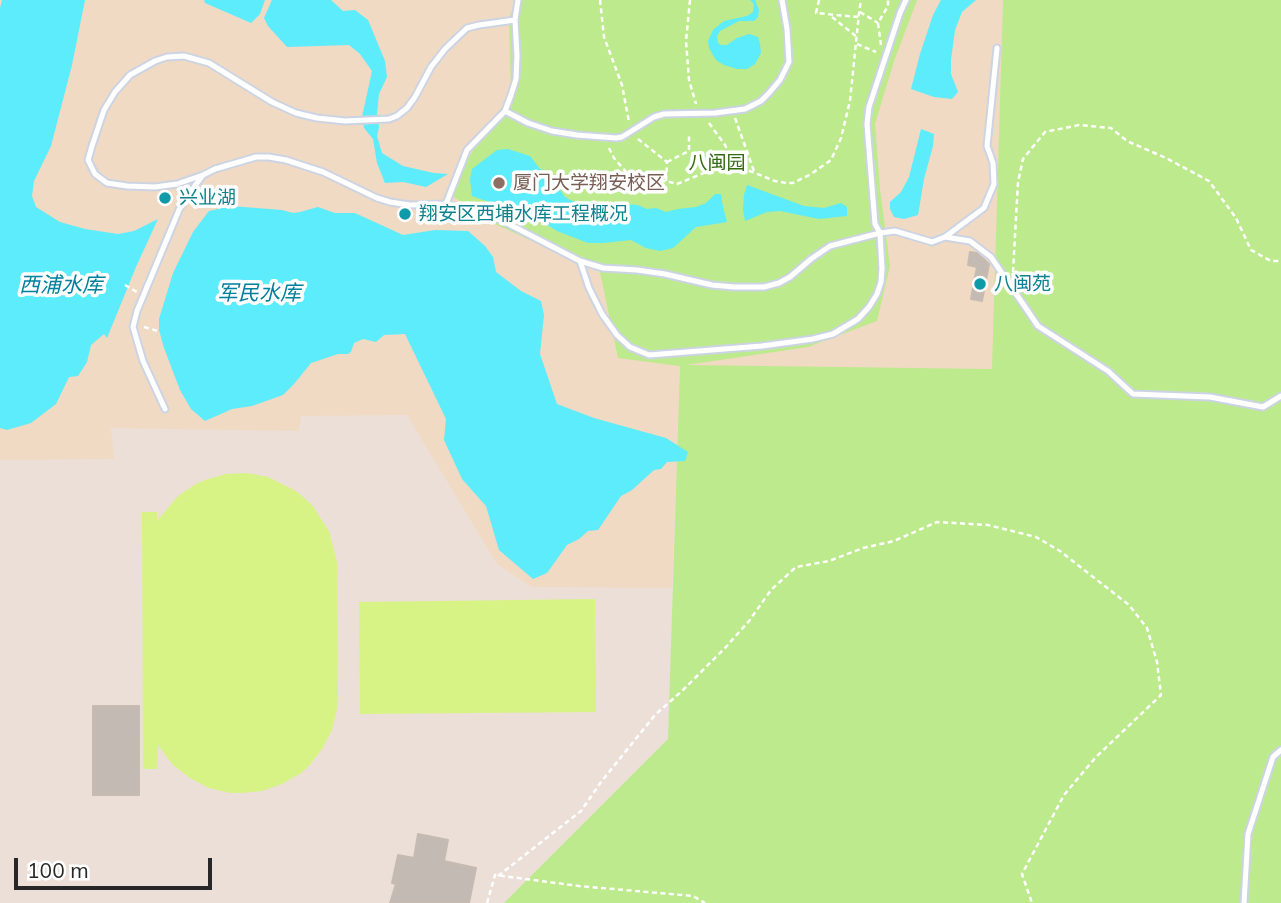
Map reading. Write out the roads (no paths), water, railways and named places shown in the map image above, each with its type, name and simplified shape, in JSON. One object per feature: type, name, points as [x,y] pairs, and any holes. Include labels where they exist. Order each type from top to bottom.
[{"type":"lane","points":[[446,204],[467,150],[505,111],[516,79],[515,20],[518,0]]},
{"type":"lane","points":[[505,111],[552,131],[616,138],[664,114],[745,109],[761,101],[786,71],[789,49],[782,0]]},
{"type":"lane","points":[[580,261],[602,314],[617,335],[630,347],[649,355],[813,339],[834,334],[858,318],[869,307],[881,282],[880,233],[875,224],[867,124],[869,107],[906,0]]},
{"type":"lane","points":[[515,20],[467,28],[431,67],[407,108],[389,119],[358,121],[317,118],[296,113],[272,102],[209,63],[184,56],[155,61],[130,75],[115,92],[104,110],[88,160],[95,174],[107,183],[155,187],[177,184],[243,159],[269,157],[286,160],[323,172],[390,202],[446,204],[501,220],[580,261],[603,268],[646,271],[712,285],[764,287],[790,277],[830,246],[895,231],[932,242],[945,237],[984,208],[994,184],[993,163],[987,146],[997,48]]},
{"type":"lane","points":[[165,408],[143,361],[133,327],[179,210],[203,175]]},
{"type":"lane","points":[[945,237],[970,241],[991,257],[1038,326],[1108,371],[1133,394],[1210,397],[1263,407],[1281,396]]},
{"type":"lane","points":[[1244,903],[1248,834],[1273,757],[1281,750]]},
{"type":"water","name":"西浦水库","points":[[2,0],[85,0],[51,146],[34,181],[32,196],[36,207],[60,222],[118,234],[134,231],[158,219],[107,338],[104,334],[91,345],[87,362],[78,376],[69,377],[56,404],[31,423],[7,430],[0,428]]},
{"type":"water","points":[[204,0],[265,0],[260,14],[251,23],[205,3]]},
{"type":"water","points":[[272,0],[331,0],[343,11],[355,10],[368,20],[385,61],[387,77],[379,94],[377,113],[377,136],[382,153],[403,166],[448,174],[426,187],[403,182],[385,183],[377,163],[373,139],[364,128],[362,117],[372,71],[360,54],[349,45],[287,47],[264,18]]},
{"type":"water","points":[[750,0],[755,0],[759,10],[758,17],[754,21],[739,21],[720,31],[717,36],[721,45],[727,45],[749,34],[758,37],[761,53],[755,64],[747,69],[737,69],[716,60],[708,41],[713,30],[724,21],[753,12],[754,4]]},
{"type":"water","points":[[941,0],[976,0],[962,12],[955,30],[951,74],[958,92],[952,99],[934,97],[911,89],[933,15]]},
{"type":"water","points":[[921,129],[934,134],[918,215],[904,219],[894,217],[890,202],[901,192],[909,177]]},
{"type":"water","points":[[508,149],[530,156],[540,169],[546,171],[565,197],[572,201],[592,203],[596,210],[607,213],[622,204],[656,208],[666,212],[696,207],[706,203],[715,194],[721,194],[727,222],[696,227],[673,248],[660,251],[646,248],[631,240],[588,243],[557,231],[524,210],[472,196],[472,169],[497,150]]},
{"type":"water","points":[[747,185],[804,206],[824,208],[841,203],[847,207],[847,216],[819,219],[780,211],[767,212],[745,221],[743,209]]},
{"type":"water","name":"军民水库","points":[[231,206],[293,213],[318,207],[335,213],[355,213],[403,235],[435,230],[468,231],[493,257],[496,272],[521,291],[541,301],[544,315],[540,354],[557,404],[594,418],[666,438],[688,452],[685,461],[667,462],[661,469],[654,470],[621,496],[598,530],[588,531],[567,545],[547,573],[533,579],[499,550],[486,506],[462,479],[444,440],[446,419],[405,334],[384,335],[376,342],[363,339],[354,343],[348,354],[338,354],[311,363],[283,395],[252,406],[232,409],[205,421],[191,409],[180,390],[164,348],[159,319],[173,273],[193,232],[209,211]]},
{"type":"place","name":"厦门大学翔安校区","points":[[499,183]]},
{"type":"place","name":"兴业湖","points":[[165,198]]},
{"type":"place","name":"翔安区西埔水库工程概况","points":[[405,214]]},
{"type":"place","name":"八闽苑","points":[[980,284]]},
{"type":"park label","name":"八闽园","points":[[717,163]]}]
